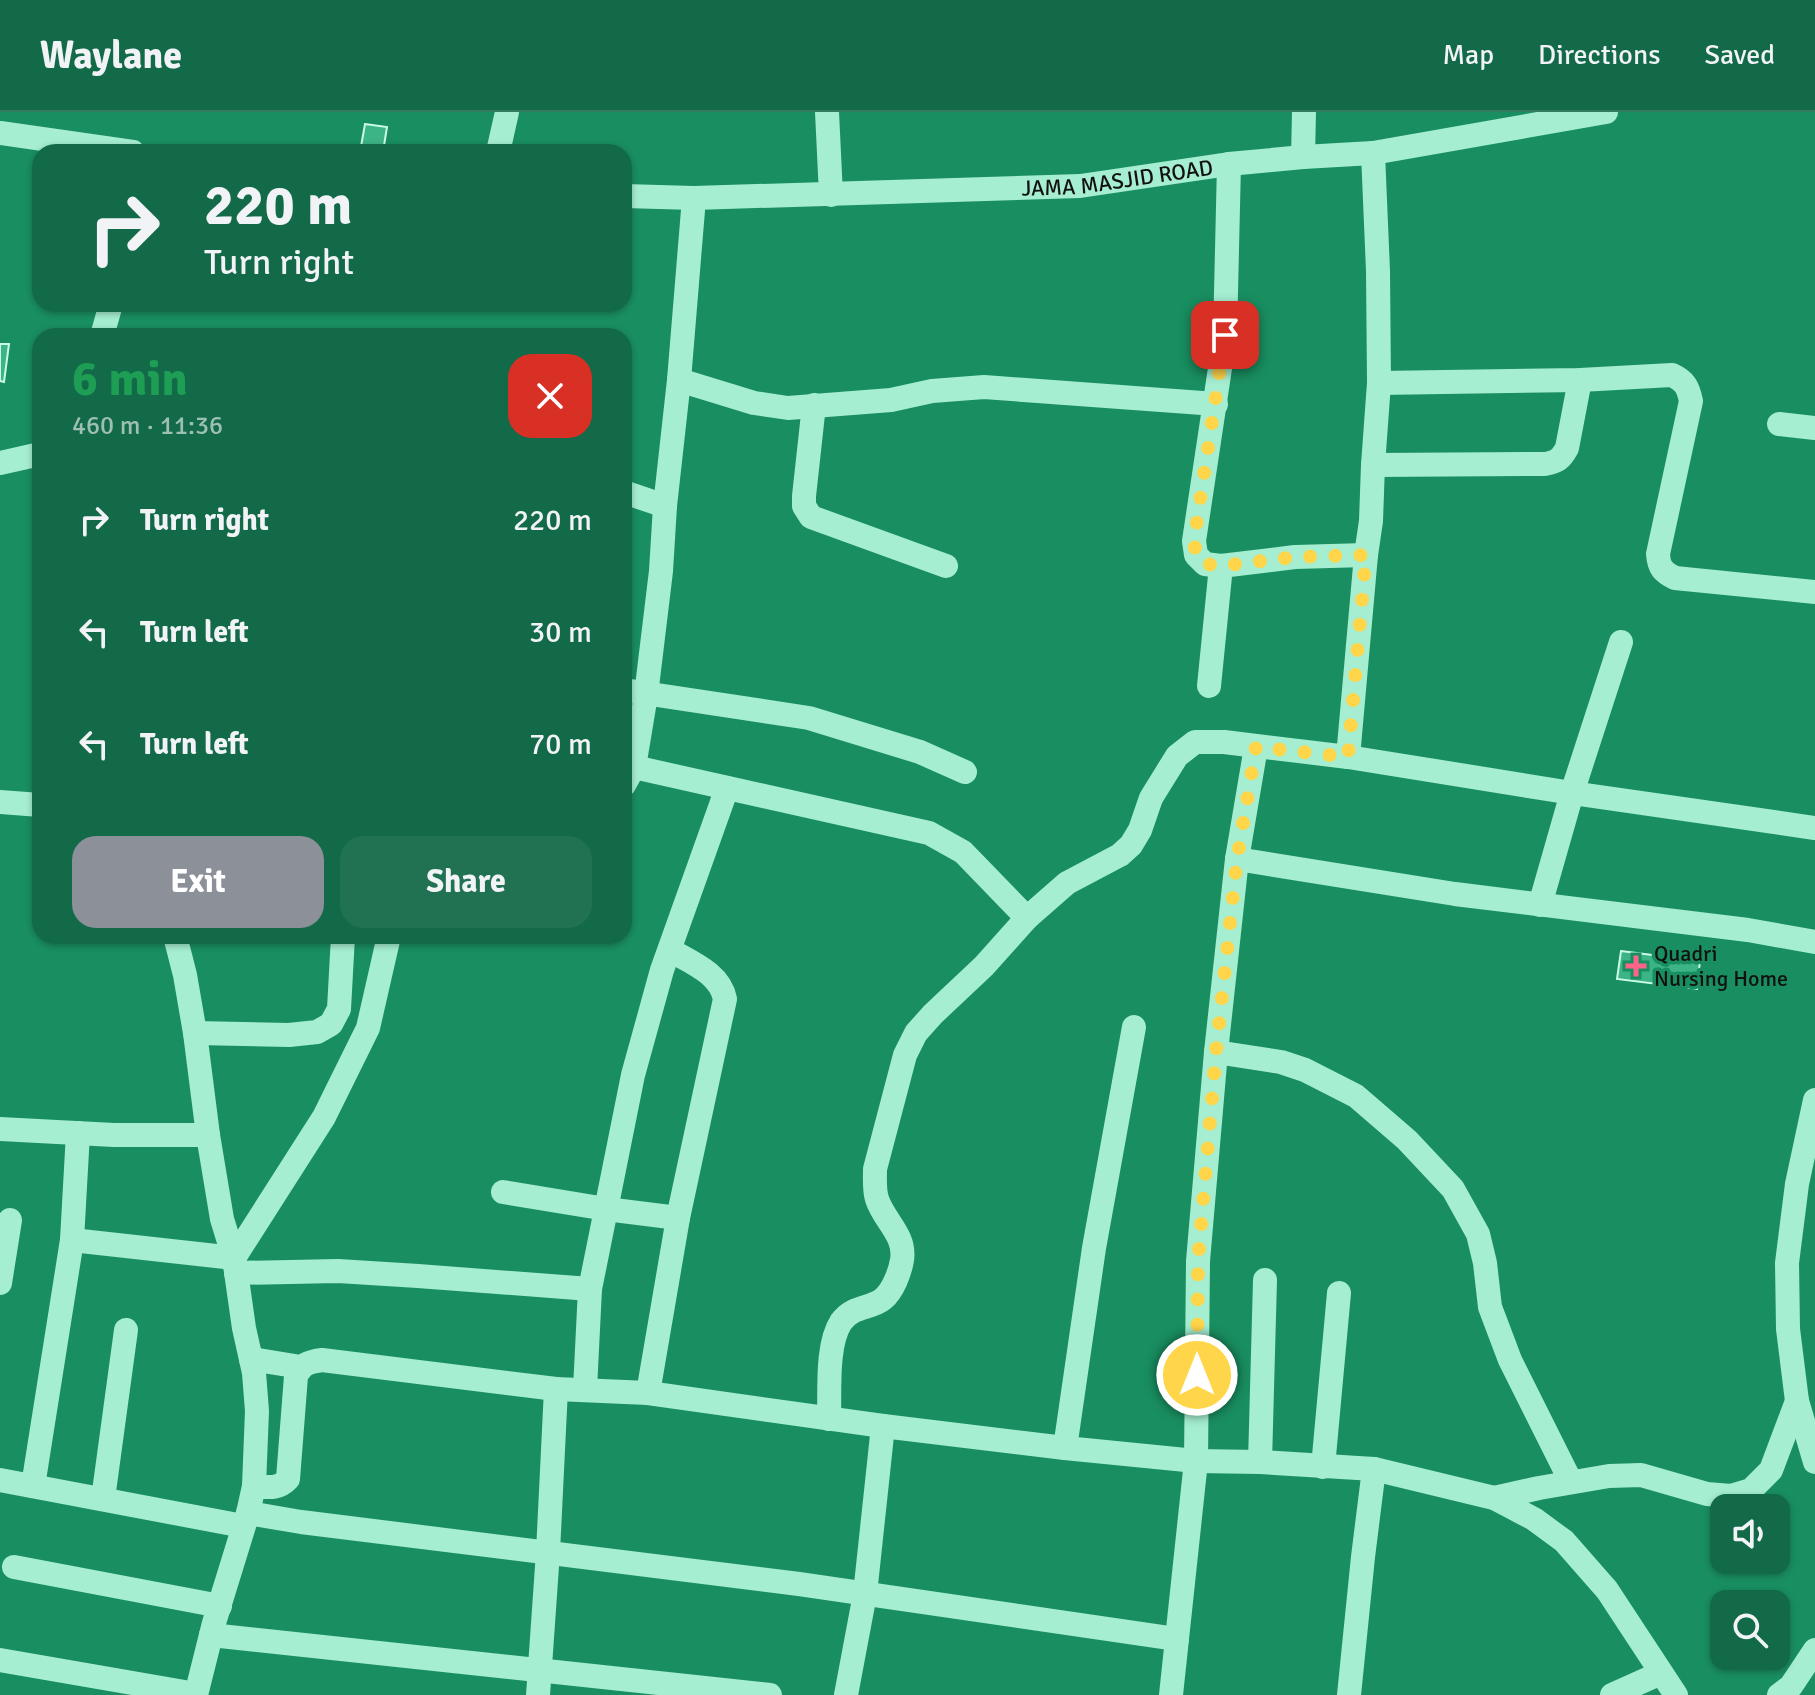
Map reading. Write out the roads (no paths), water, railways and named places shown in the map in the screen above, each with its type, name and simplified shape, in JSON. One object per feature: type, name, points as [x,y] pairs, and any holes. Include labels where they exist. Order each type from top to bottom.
[{"type":"street","points":[[500,144],[507,112]]},
{"type":"street","points":[[827,112],[831,195]]},
{"type":"street","points":[[1303,157],[1304,112]]},
{"type":"street","name":"JAMA MASJID ROAD","points":[[632,196],[831,195],[1080,186],[1229,164],[1373,153],[1527,120],[1606,112]]},
{"type":"street","points":[[0,133],[77,144]]},
{"type":"street","points":[[1348,757],[1371,521],[1379,383],[1373,153]]},
{"type":"street","points":[[1229,164],[1225,335],[1194,541],[1196,555],[1205,564],[1221,566],[1295,557],[1366,555]]},
{"type":"street","points":[[632,734],[635,692],[661,571],[694,198]]},
{"type":"street","points":[[1379,383],[1580,380],[1672,375],[1682,380],[1688,388],[1691,401],[1658,554],[1664,572],[1675,578],[1815,592]]},
{"type":"street","points":[[679,380],[754,403],[788,408],[891,400],[932,391],[984,387],[1216,404]]},
{"type":"street","points":[[1373,465],[1556,462],[1567,448],[1580,380]]},
{"type":"street","points":[[814,405],[804,496],[804,506],[811,517],[946,566]]},
{"type":"street","points":[[1779,424],[1815,428]]},
{"type":"street","points":[[0,463],[32,456]]},
{"type":"street","points":[[632,495],[665,506]]},
{"type":"street","points":[[1209,686],[1221,566]]},
{"type":"street","points":[[1540,905],[1621,642]]},
{"type":"street","points":[[635,692],[809,718],[920,752],[965,772]]},
{"type":"street","points":[[829,1419],[831,1354],[836,1332],[844,1319],[856,1309],[884,1299],[895,1282],[902,1259],[900,1238],[877,1202],[875,1169],[905,1055],[916,1033],[1027,918],[1067,883],[1120,855],[1131,845],[1140,830],[1151,798],[1177,756],[1195,742],[1224,742],[1348,757],[1815,828]]},
{"type":"street","points":[[1171,1695],[1196,1461],[1198,1261],[1216,1052],[1237,859],[1256,747]]},
{"type":"street","points":[[632,776],[727,788],[929,833],[963,852],[1027,918]]},
{"type":"street","points":[[585,1389],[590,1289],[633,1075],[670,950],[727,788]]},
{"type":"street","points":[[0,802],[32,804]]},
{"type":"street","points":[[1237,859],[1455,894],[1748,930],[1815,942]]},
{"type":"street","points":[[0,1660],[196,1694],[246,1520],[254,1486],[257,1411],[254,1373],[235,1266],[222,1219],[195,1033],[177,944]]},
{"type":"street","points":[[195,1033],[289,1035],[317,1032],[331,1024],[339,1009],[343,944]]},
{"type":"street","points":[[235,1266],[324,1117],[368,1028],[387,944]]},
{"type":"street","points":[[648,1393],[678,1218],[725,999],[720,984],[713,976],[670,950]]},
{"type":"street","points":[[1065,1448],[1094,1248],[1134,1027]]},
{"type":"street","points":[[1216,1052],[1281,1062],[1305,1070],[1356,1096],[1407,1140],[1453,1189],[1478,1234],[1490,1307],[1510,1360],[1571,1482]]},
{"type":"street","points":[[1815,1100],[1797,1184],[1787,1263],[1788,1329],[1797,1401],[1815,1462]]},
{"type":"street","points":[[0,1129],[208,1135]]},
{"type":"street","points":[[33,1486],[72,1240],[78,1133]]},
{"type":"street","points":[[503,1192],[678,1218]]},
{"type":"street","points":[[0,1283],[10,1220]]},
{"type":"street","points":[[72,1240],[235,1266],[590,1289]]},
{"type":"street","points":[[1260,1462],[1265,1280]]},
{"type":"street","points":[[1323,1467],[1339,1293]]},
{"type":"street","points":[[103,1499],[126,1330]]},
{"type":"street","points":[[251,1359],[301,1367]]},
{"type":"street","points":[[254,1486],[276,1488],[288,1479],[296,1376],[301,1367],[309,1362],[322,1360],[556,1389],[648,1393],[1065,1448],[1196,1461],[1374,1469],[1494,1498],[1534,1519],[1564,1541],[1607,1590],[1676,1695]]},
{"type":"street","points":[[538,1695],[556,1389]]},
{"type":"street","points":[[1494,1498],[1609,1476],[1641,1475],[1707,1494],[1731,1496],[1751,1490],[1771,1470],[1797,1401]]},
{"type":"street","points":[[846,1695],[865,1594],[883,1426]]},
{"type":"street","points":[[1349,1695],[1374,1469]]},
{"type":"street","points":[[0,1480],[246,1520],[301,1522],[548,1552],[1177,1639]]},
{"type":"street","points":[[14,1567],[220,1606]]},
{"type":"street","points":[[211,1635],[770,1695]]},
{"type":"street","points":[[1779,1695],[1791,1686],[1815,1650]]},
{"type":"street","points":[[1612,1695],[1661,1673]]},
{"type":"place","name":"Quadri Nursing Home","points":[[1636,966]]}]
